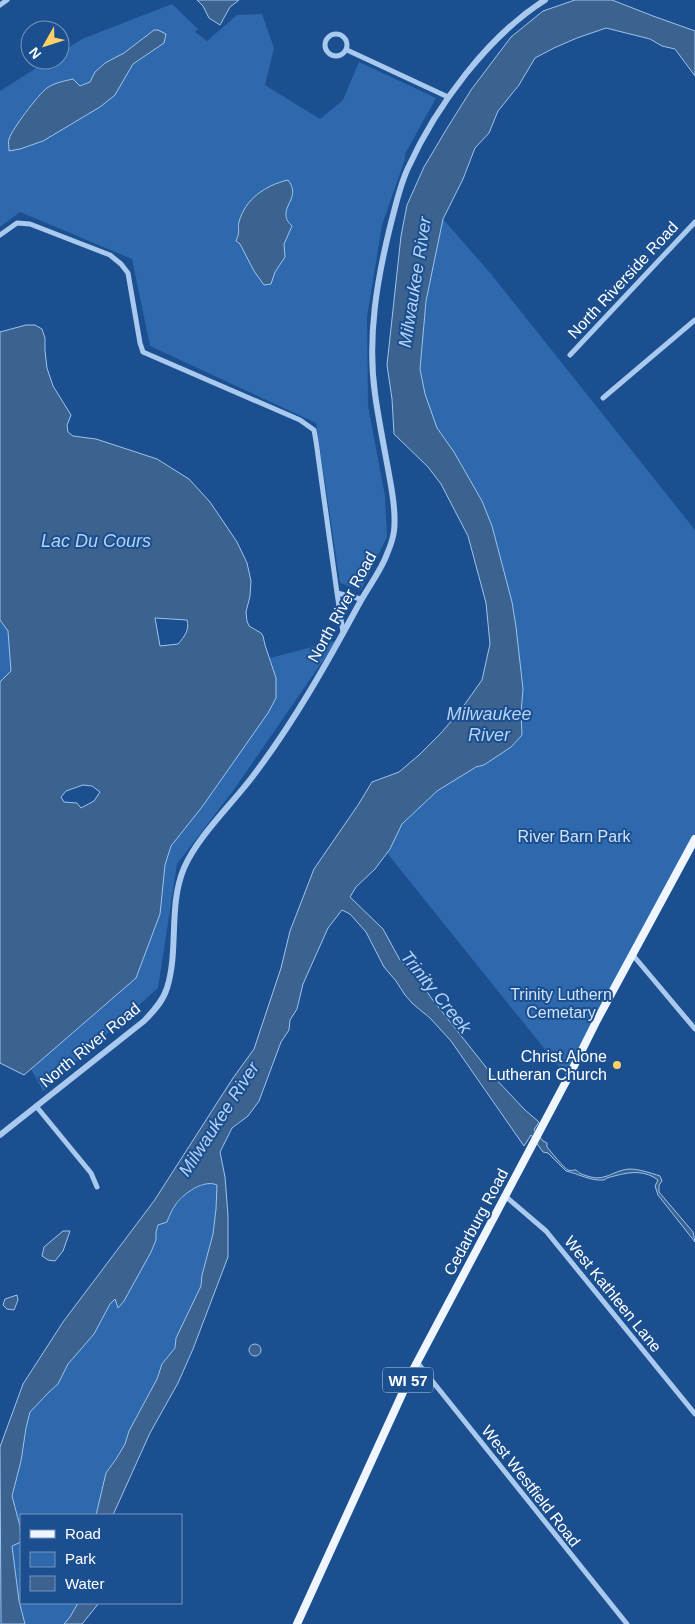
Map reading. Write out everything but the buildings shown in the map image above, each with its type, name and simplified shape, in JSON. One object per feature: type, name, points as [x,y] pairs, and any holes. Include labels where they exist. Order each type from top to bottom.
[{"type":"main road","name":"Cedarburg Road","points":[[297,1624],[417,1362],[632,954],[695,839]]},
{"type":"street","points":[[0,5],[7,0]]},
{"type":"street","name":"North River Road","points":[[0,1135],[144,1021],[157,1008],[167,990],[177,895],[185,868],[200,843],[257,771],[289,723],[318,677],[386,557],[394,531],[393,500],[375,392],[372,336],[380,267],[399,192],[408,168],[448,97],[464,76],[506,30],[545,0]]},
{"type":"street","points":[[340,34],[346,39],[346,50],[342,55],[328,53],[325,47],[326,40],[332,35],[340,34]]},
{"type":"street","points":[[346,50],[448,97]]},
{"type":"street","name":"North Riverside Road","points":[[570,355],[695,222]]},
{"type":"street","points":[[0,235],[17,223],[30,224],[110,255],[122,264],[128,273],[143,352],[300,420],[314,430],[343,632]]},
{"type":"street","points":[[603,398],[695,320]]},
{"type":"street","points":[[337,593],[361,599]]},
{"type":"street","points":[[632,954],[695,1029]]},
{"type":"street","points":[[36,1106],[91,1174],[98,1187]]},
{"type":"street","name":"West Kathleen Lane","points":[[505,1196],[546,1231],[695,1414]]},
{"type":"street","name":"West Westfield Road","points":[[417,1362],[627,1624]]},
{"type":"green space","points":[[172,4],[198,29],[195,32],[207,41],[237,15],[262,14],[274,48],[265,85],[320,119],[343,100],[359,62],[436,98],[405,154],[405,159],[382,225],[367,317],[368,406],[385,496],[387,537],[361,590],[340,583],[316,423],[150,346],[132,259],[20,212],[0,227],[0,91],[33,70],[70,70],[70,47],[82,39]]},
{"type":"green space","name":"River Barn Park","points":[[443,219],[491,274],[695,530],[695,839],[568,1078],[387,853],[402,824],[437,791],[476,767],[484,765],[511,747],[522,735],[523,689],[516,627],[512,602],[492,526],[482,501],[454,452],[437,428],[425,394],[420,369],[426,301]]},
{"type":"green space","points":[[0,620],[8,631],[11,671],[0,682]]},
{"type":"green space","points":[[338,639],[233,791],[177,864],[158,988],[43,1091],[31,1069],[136,978],[160,914],[165,865],[171,846],[202,807],[268,713],[276,678],[270,658]]},
{"type":"green space","points":[[213,1183],[218,1185],[216,1209],[213,1234],[201,1286],[176,1338],[175,1348],[162,1364],[157,1379],[129,1431],[125,1444],[106,1473],[96,1514],[20,1514],[20,1526],[12,1496],[30,1412],[58,1384],[68,1364],[94,1334],[110,1304],[115,1298],[117,1305],[132,1286],[156,1240],[158,1225],[167,1222],[179,1201],[190,1191],[205,1184]]},
{"type":"green space","points":[[20,1542],[20,1604],[77,1604],[64,1624],[25,1624],[19,1601],[12,1546]]},
{"type":"water","points":[[197,0],[239,0],[230,7],[220,25],[209,18],[203,6]]},
{"type":"water","name":"Milwaukee River","points":[[575,0],[612,0],[695,31],[695,76],[675,49],[662,46],[650,39],[606,28],[577,38],[535,58],[519,85],[498,111],[489,133],[475,148],[463,179],[443,219],[426,301],[420,369],[425,394],[437,428],[454,452],[482,501],[492,526],[512,602],[516,627],[523,689],[522,735],[511,747],[484,765],[476,767],[437,791],[402,824],[390,849],[375,869],[356,887],[350,897],[383,929],[400,960],[413,971],[432,999],[493,1076],[539,1122],[534,1130],[547,1143],[547,1147],[564,1167],[594,1178],[604,1177],[629,1169],[641,1170],[660,1176],[662,1181],[659,1185],[659,1192],[693,1232],[695,1242],[658,1195],[655,1186],[658,1180],[652,1176],[640,1173],[627,1173],[604,1180],[589,1178],[566,1171],[548,1153],[543,1152],[531,1135],[524,1146],[451,1041],[405,995],[384,967],[366,932],[350,914],[342,910],[328,928],[303,984],[297,1009],[290,1020],[289,1030],[281,1042],[259,1101],[248,1116],[232,1128],[220,1152],[225,1177],[228,1215],[228,1257],[178,1383],[150,1433],[113,1514],[96,1514],[106,1473],[125,1444],[129,1431],[157,1379],[162,1364],[175,1348],[176,1338],[201,1286],[213,1234],[217,1185],[200,1185],[189,1192],[176,1204],[167,1222],[158,1225],[156,1240],[151,1252],[124,1301],[118,1308],[115,1299],[110,1304],[94,1334],[68,1364],[58,1384],[30,1412],[12,1496],[20,1526],[20,1542],[12,1546],[19,1601],[25,1624],[1,1624],[0,1447],[23,1384],[63,1322],[154,1201],[233,1078],[254,1049],[281,968],[290,931],[314,869],[372,782],[399,772],[419,755],[460,711],[482,680],[490,644],[486,603],[468,536],[441,484],[428,467],[394,434],[392,399],[387,365],[401,236],[407,205],[424,167],[471,90],[511,37],[543,11]]},
{"type":"water","points":[[154,30],[166,34],[164,43],[133,64],[115,95],[100,107],[43,141],[9,151],[9,139],[15,128],[47,88],[56,83],[73,79],[80,86],[90,82],[95,72],[105,63],[124,53]]},
{"type":"water","points":[[288,180],[293,190],[286,211],[286,217],[292,226],[284,244],[285,257],[275,272],[271,284],[264,285],[254,271],[240,244],[236,241],[239,222],[246,206],[258,194],[272,185]]},
{"type":"water","name":"Lac Du Cours","points":[[26,325],[35,325],[42,329],[45,338],[47,368],[53,386],[71,415],[67,425],[68,432],[73,436],[96,439],[157,459],[189,479],[210,502],[237,542],[247,563],[251,581],[246,612],[247,621],[249,626],[263,636],[276,678],[276,698],[268,713],[202,807],[171,846],[165,865],[160,914],[136,978],[24,1075],[0,1063],[0,682],[11,671],[8,631],[0,620],[0,332]],"holes":[[[155,618],[187,620],[187,630],[178,644],[160,646]],[[83,785],[92,786],[100,792],[94,801],[81,808],[77,803],[64,802],[61,797],[66,791]]]},
{"type":"water","points":[[63,1231],[70,1231],[63,1251],[55,1261],[48,1260],[42,1256],[44,1247]]},
{"type":"water","points":[[17,1295],[18,1300],[14,1310],[7,1309],[3,1305],[5,1299]]},
{"type":"water","points":[[257,1344],[260,1345],[260,1355],[253,1356],[250,1355],[249,1348],[250,1345]]},
{"type":"water","points":[[77,1604],[98,1604],[82,1624],[64,1624]]},
{"type":"place","name":"Christ Alone Lutheran Church","points":[[617,1065]]},
{"type":"water label","name":"Trinity Creek","points":[[436,992]]},
{"type":"park label","name":"Trinity Luthern Cemetary","points":[[561,1003]]}]
